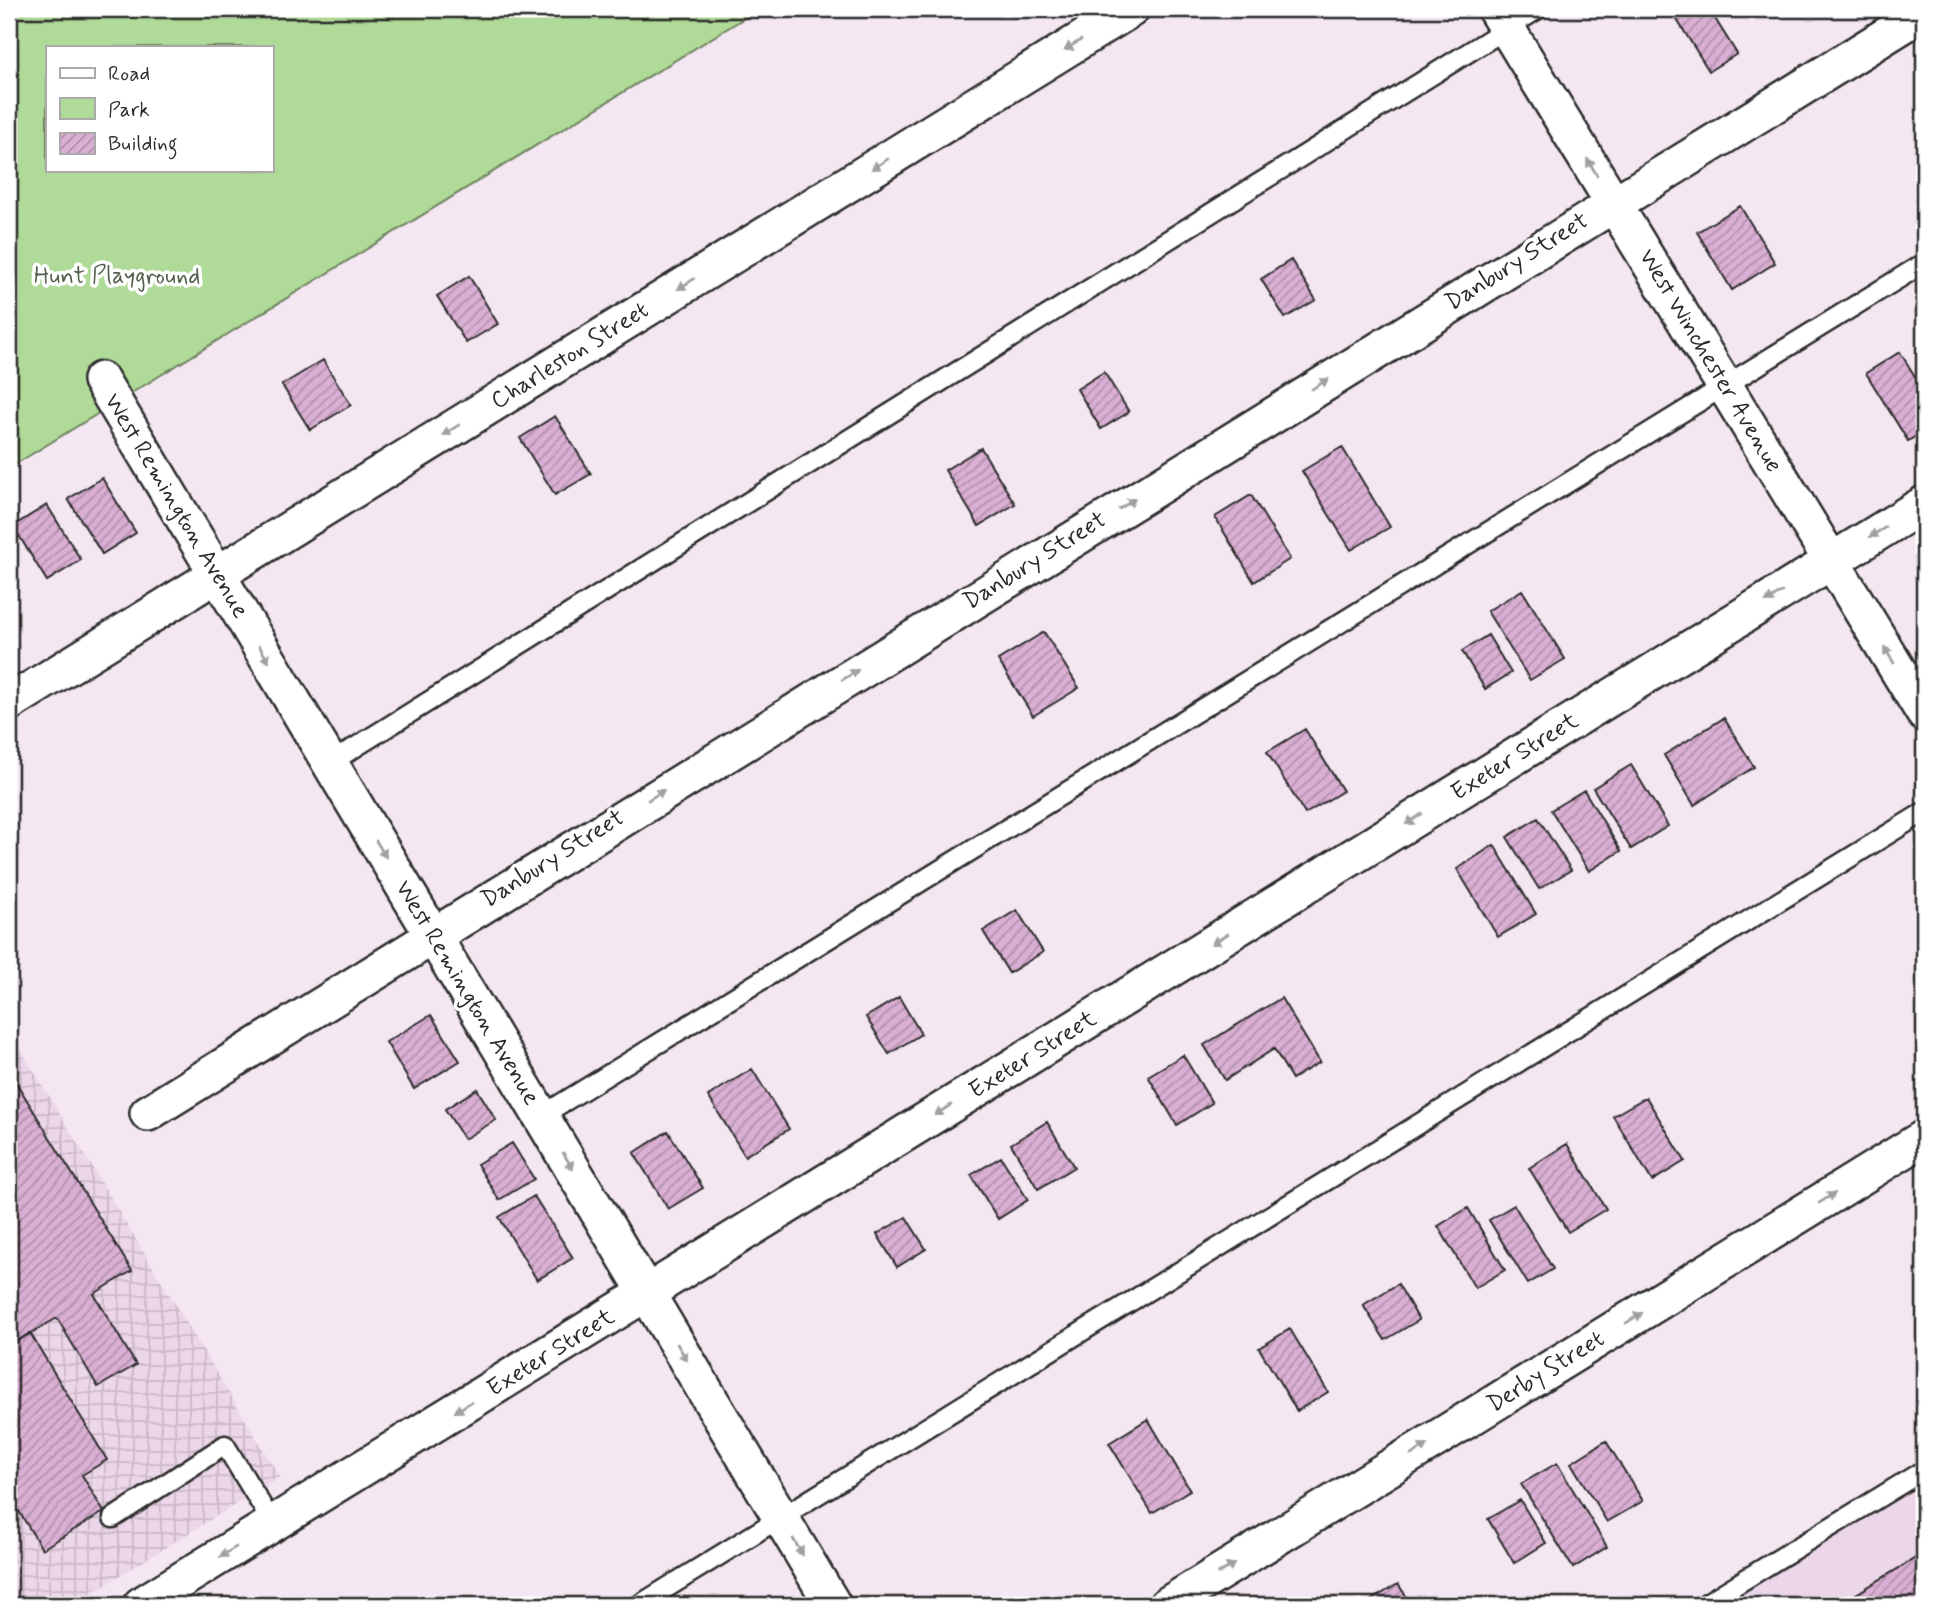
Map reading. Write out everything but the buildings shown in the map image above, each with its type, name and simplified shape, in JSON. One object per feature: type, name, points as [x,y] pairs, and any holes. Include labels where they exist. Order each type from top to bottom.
[{"type":"street","name":"Charleston Street","points":[[9,703],[1131,9]]},
{"type":"street","name":"Danbury Street","points":[[148,1112],[1924,12]]},
{"type":"street","name":"West Winchester Avenue","points":[[1501,18],[1924,713]]},
{"type":"street","name":"West Remington Avenue","points":[[101,380],[833,1605]]},
{"type":"street","name":"Exeter Street","points":[[141,1605],[1924,504]]},
{"type":"street","name":"Derby Street","points":[[1167,1605],[1924,1138]]},
{"type":"lane","points":[[330,763],[1501,18],[1538,9]]},
{"type":"lane","points":[[541,1116],[1924,263]]},
{"type":"lane","points":[[639,1605],[1924,812]]},
{"type":"lane","points":[[113,1518],[225,1445],[273,1524]]},
{"type":"lane","points":[[1703,1605],[1924,1470]]},
{"type":"shaded area","points":[[9,1030],[280,1477],[72,1605],[9,1605]]},
{"type":"shaded area","points":[[1924,1479],[1924,1605],[1720,1605]]},
{"type":"green space","name":"Hunt Playground","points":[[9,9],[759,9],[9,468]]}]
